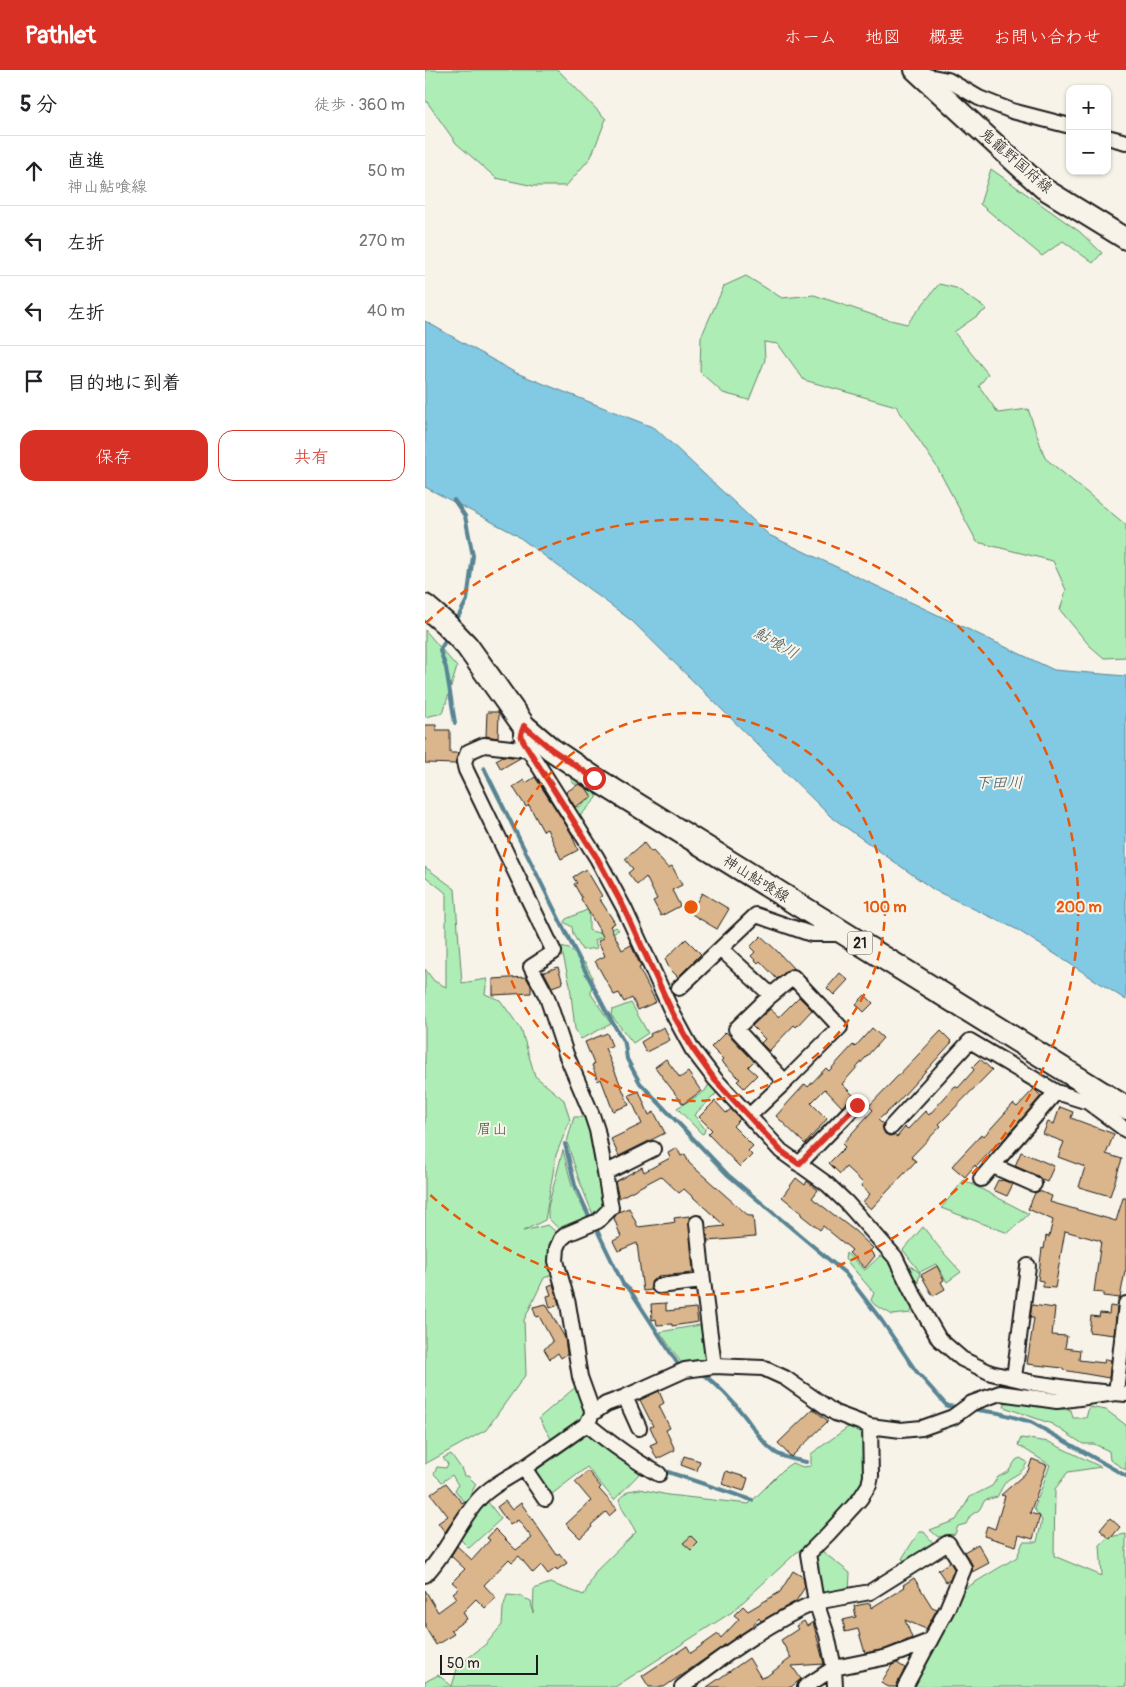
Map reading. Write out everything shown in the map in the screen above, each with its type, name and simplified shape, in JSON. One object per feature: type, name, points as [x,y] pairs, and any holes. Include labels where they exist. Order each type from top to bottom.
[{"type":"main road","name":"鬼籠野国府線","points":[[917,72],[1043,188],[1126,239]]},
{"type":"main road","name":"神山鮎喰線","points":[[430,610],[467,646],[524,726],[551,749],[594,778],[844,934],[1093,1096],[1126,1108]]},
{"type":"street","points":[[917,72],[948,80],[979,98],[1013,111],[1066,125]]},
{"type":"street","points":[[1111,138],[1126,142]]},
{"type":"street","points":[[524,726],[521,734],[529,750],[597,858],[624,908],[673,1014],[693,1049],[715,1080],[781,1151],[827,1184],[846,1202],[895,1257],[939,1339],[962,1359],[991,1373],[1081,1390],[1121,1393]]},
{"type":"street","points":[[529,750],[484,745],[468,752],[464,762],[466,770],[554,952],[531,967],[547,997],[597,1130],[611,1208],[598,1221],[567,1234],[561,1239],[557,1248],[557,1261],[568,1304],[590,1418],[610,1443],[636,1462],[659,1474]]},
{"type":"street","points":[[679,988],[756,916],[811,934],[844,934]]},
{"type":"street","points":[[721,949],[771,995]]},
{"type":"street","points":[[749,1116],[785,1082],[840,1027],[793,978],[771,995],[736,1029],[785,1082]]},
{"type":"street","points":[[891,1127],[970,1040],[1056,1092],[1093,1096],[1126,1130]]},
{"type":"street","points":[[981,1179],[1056,1092]]},
{"type":"street","points":[[799,1164],[857,1105]]},
{"type":"street","points":[[605,1173],[653,1149]]},
{"type":"street","points":[[993,1166],[1034,1184]]},
{"type":"street","points":[[697,1223],[714,1366]]},
{"type":"street","points":[[1014,1378],[1028,1266]]},
{"type":"street","points":[[659,1286],[703,1281]]},
{"type":"street","points":[[1121,1393],[1126,1304]]},
{"type":"street","points":[[425,1575],[465,1516],[481,1497],[524,1468],[606,1404],[685,1370],[714,1366],[763,1368],[785,1378],[835,1414],[870,1426],[901,1430],[922,1428],[953,1417],[972,1403],[1001,1394],[1057,1401],[1121,1393]]},
{"type":"street","points":[[625,1396],[639,1428]]},
{"type":"street","points":[[835,1687],[834,1668],[827,1635],[816,1602],[807,1554],[829,1534],[869,1485],[871,1476],[870,1426]]},
{"type":"street","points":[[524,1468],[545,1499]]},
{"type":"street","points":[[682,1687],[708,1667],[795,1611],[816,1602],[870,1592],[948,1543],[964,1568],[947,1609],[905,1687]]},
{"type":"street","points":[[805,1687],[834,1668],[888,1657],[930,1640]]},
{"type":"green space","points":[[425,70],[558,70],[606,119],[591,157],[566,186],[534,186],[496,178],[456,143],[425,99]]},
{"type":"green space","points":[[991,169],[1080,232],[1102,253],[1093,263],[1063,241],[1042,256],[980,204]]},
{"type":"green space","points":[[746,276],[782,298],[814,295],[882,318],[907,324],[939,284],[956,288],[987,309],[954,332],[988,374],[979,386],[998,413],[1028,409],[1045,458],[1126,525],[1126,657],[1104,658],[1089,645],[1060,610],[1066,590],[1053,561],[977,542],[937,467],[896,406],[804,380],[778,344],[764,342],[765,360],[749,400],[723,393],[700,372],[701,337],[724,286]]},
{"type":"green space","points":[[425,630],[457,667],[443,713],[425,717]]},
{"type":"green space","points":[[576,775],[597,790],[597,798],[578,818],[571,809],[572,805],[581,807],[588,796],[588,788],[581,784],[574,784],[570,778]]},
{"type":"green space","name":"眉山","points":[[425,867],[455,889],[462,983],[487,979],[485,994],[500,1000],[521,1029],[535,1076],[564,1100],[570,1120],[556,1155],[545,1220],[523,1231],[548,1225],[558,1234],[556,1273],[544,1278],[524,1320],[526,1374],[486,1430],[425,1464],[425,969],[434,981],[446,987],[446,893],[425,876]]},
{"type":"green space","points":[[601,899],[602,904],[589,913],[589,930],[603,932],[616,927],[619,930],[595,940],[597,948],[582,950],[573,934],[572,927],[564,922],[566,919],[587,910]]},
{"type":"green space","points":[[561,947],[569,949],[585,963],[592,976],[591,994],[611,1024],[581,1039],[575,1029],[570,985]]},
{"type":"green space","points":[[631,1003],[648,1033],[633,1043],[611,1015],[612,1010]]},
{"type":"green space","points":[[709,1084],[716,1092],[715,1095],[694,1115],[705,1129],[702,1134],[677,1108],[705,1091]]},
{"type":"green space","points":[[574,1117],[588,1117],[592,1129],[604,1208],[594,1217],[579,1180],[567,1142]]},
{"type":"green space","points":[[563,1150],[572,1186],[589,1220],[563,1233],[548,1218],[548,1207]]},
{"type":"green space","points":[[964,1180],[1029,1214],[1008,1233],[941,1208]]},
{"type":"green space","points":[[923,1227],[961,1272],[947,1282],[936,1264],[920,1272],[903,1250]]},
{"type":"green space","points":[[846,1253],[865,1270],[880,1256],[900,1258],[920,1273],[911,1313],[892,1315],[875,1305],[871,1300],[874,1293],[845,1259]]},
{"type":"green space","points":[[700,1325],[705,1326],[709,1357],[706,1361],[682,1364],[660,1332]]},
{"type":"green space","points":[[578,1385],[587,1411],[585,1416],[553,1442],[539,1418]]},
{"type":"green space","points":[[1006,1402],[1071,1410],[1073,1418],[1086,1418],[1089,1407],[1106,1410],[1126,1425],[1126,1470],[1110,1460],[1109,1451],[1094,1444],[1083,1444],[1052,1424],[1004,1407]]},
{"type":"green space","points":[[851,1425],[863,1432],[865,1483],[828,1528],[796,1553],[732,1612],[615,1687],[425,1687],[425,1682],[438,1675],[452,1686],[458,1666],[486,1644],[502,1625],[503,1608],[507,1595],[519,1596],[531,1601],[533,1613],[534,1589],[550,1583],[584,1595],[596,1571],[636,1532],[619,1499],[628,1491],[640,1489],[668,1495],[749,1504],[792,1463],[803,1467],[811,1466],[811,1454]]},
{"type":"green space","points":[[589,1433],[640,1473],[614,1500],[587,1467],[552,1494],[535,1471]]},
{"type":"green space","points":[[1021,1438],[1049,1442],[1101,1467],[1068,1472],[1055,1489],[1054,1556],[1102,1576],[1100,1545],[1109,1537],[1126,1534],[1126,1687],[910,1687],[941,1634],[964,1589],[1017,1557],[1023,1542],[1037,1542],[1042,1520],[1034,1509],[1050,1465],[1018,1445]]},
{"type":"green space","points":[[451,1454],[464,1476],[468,1476],[476,1484],[470,1495],[471,1501],[467,1506],[455,1490],[458,1485],[452,1475],[442,1482],[434,1474],[437,1467],[446,1468],[448,1464],[443,1458]]},
{"type":"green space","points":[[1020,1458],[1027,1462],[1022,1470],[1007,1480],[997,1497],[985,1500],[979,1510],[970,1516],[966,1524],[958,1526],[955,1534],[938,1537],[930,1530],[956,1520],[970,1497],[992,1486],[998,1477],[1008,1472],[1016,1460]]},
{"type":"green space","points":[[487,1501],[501,1519],[469,1548],[457,1536]]},
{"type":"green space","points":[[919,1532],[924,1532],[934,1544],[908,1562],[902,1559]]},
{"type":"green space","points":[[818,1548],[850,1573],[849,1592],[818,1598],[811,1555]]},
{"type":"water","name":"下田川","points":[[425,321],[514,372],[655,428],[769,535],[1054,670],[1126,676],[1126,1000],[1016,929],[934,890],[830,816],[632,621],[515,534],[425,487]]},
{"type":"building","points":[[487,712],[498,712],[499,714],[498,738],[486,736]]},
{"type":"building","points":[[425,725],[436,725],[436,730],[450,730],[450,753],[458,753],[456,764],[425,763]]},
{"type":"building","points":[[503,756],[520,758],[501,769],[496,760]]},
{"type":"building","points":[[535,777],[571,833],[578,850],[561,859],[547,829],[543,831],[529,805],[526,807],[513,787],[524,780],[526,783]]},
{"type":"building","points":[[579,784],[587,789],[592,797],[575,807],[566,792]]},
{"type":"building","points":[[644,843],[668,868],[672,866],[682,885],[672,890],[680,906],[661,916],[653,901],[657,899],[646,877],[637,885],[628,873],[633,869],[625,859]]},
{"type":"building","points":[[586,869],[602,896],[599,898],[615,923],[610,926],[622,950],[631,945],[641,967],[639,968],[656,1002],[638,1010],[632,998],[624,1002],[619,993],[614,995],[595,961],[605,956],[598,941],[604,938],[581,899],[574,884],[577,883],[573,877]]},
{"type":"building","points":[[702,893],[729,909],[717,929],[690,913]]},
{"type":"building","points":[[761,936],[794,969],[788,970],[777,979],[760,961],[758,963],[751,956],[755,952],[750,947]]},
{"type":"building","points":[[686,939],[701,954],[678,977],[669,968],[665,959]]},
{"type":"building","points":[[558,967],[563,983],[552,987],[544,972]]},
{"type":"building","points":[[840,973],[848,980],[834,995],[827,988]]},
{"type":"building","points":[[526,977],[531,986],[531,993],[493,995],[493,979]]},
{"type":"building","points":[[865,995],[873,1003],[864,1012],[856,1004]]},
{"type":"building","points":[[799,997],[812,1010],[796,1027],[794,1025],[769,1051],[761,1043],[765,1039],[752,1026],[770,1009],[779,1017]]},
{"type":"building","points":[[664,1027],[670,1040],[646,1052],[641,1042],[651,1036],[650,1034]]},
{"type":"building","points":[[872,1028],[883,1038],[842,1084],[854,1096],[842,1107],[825,1089],[811,1103],[827,1119],[805,1144],[776,1116],[805,1084],[808,1087],[826,1068],[829,1071]]},
{"type":"building","points":[[941,1031],[952,1042],[894,1106],[878,1120],[883,1124],[885,1134],[897,1137],[905,1127],[908,1129],[925,1111],[929,1115],[955,1086],[958,1088],[974,1070],[972,1067],[980,1059],[992,1070],[939,1124],[941,1126],[911,1157],[916,1161],[871,1209],[863,1202],[870,1194],[861,1186],[863,1183],[846,1167],[840,1174],[829,1163],[845,1147],[842,1144],[873,1110],[869,1106]]},
{"type":"building","points":[[726,1032],[754,1061],[748,1067],[757,1075],[744,1088],[737,1081],[740,1079],[721,1061],[723,1059],[711,1047]]},
{"type":"building","points":[[607,1033],[612,1046],[605,1048],[629,1105],[613,1111],[601,1079],[598,1081],[592,1065],[594,1064],[585,1042]]},
{"type":"building","points":[[666,1059],[680,1078],[688,1072],[701,1091],[683,1104],[655,1067]]},
{"type":"building","points":[[1034,1089],[1041,1096],[1001,1143],[1000,1141],[976,1167],[975,1165],[965,1177],[952,1166],[982,1134],[984,1136],[1013,1104],[1017,1107]]},
{"type":"building","points":[[639,1091],[649,1115],[654,1112],[665,1133],[619,1156],[611,1139],[642,1124],[629,1095]]},
{"type":"building","points":[[715,1101],[726,1113],[731,1109],[740,1119],[733,1126],[753,1146],[748,1151],[752,1155],[740,1167],[708,1134],[712,1130],[699,1117]]},
{"type":"building","points":[[1060,1107],[1073,1112],[1071,1118],[1114,1134],[1106,1154],[1122,1159],[1110,1196],[1079,1187],[1085,1167],[1058,1157],[1064,1142],[1043,1134],[1048,1122],[1054,1124]]},
{"type":"building","points":[[677,1148],[681,1156],[685,1154],[689,1163],[749,1216],[753,1216],[755,1237],[708,1241],[706,1228],[725,1226],[684,1189],[679,1193],[661,1176],[619,1198],[615,1182],[642,1167],[644,1172],[670,1158],[668,1153]]},
{"type":"building","points":[[1021,1152],[1054,1166],[1047,1182],[1015,1166]]},
{"type":"building","points":[[796,1178],[805,1185],[807,1181],[818,1190],[812,1198],[855,1231],[873,1248],[870,1251],[875,1256],[865,1268],[849,1253],[852,1250],[823,1226],[820,1230],[782,1197]]},
{"type":"building","points":[[998,1180],[1013,1184],[1007,1196],[993,1190]]},
{"type":"building","points":[[1039,1191],[1052,1196],[1050,1202],[1116,1221],[1123,1198],[1126,1198],[1126,1271],[1120,1298],[1103,1296],[1103,1293],[1094,1292],[1101,1241],[1065,1231],[1055,1288],[1043,1287],[1043,1281],[1038,1280],[1042,1248],[1044,1249],[1046,1236],[1049,1237],[1053,1220],[1028,1209],[1035,1193]]},
{"type":"building","points":[[629,1208],[638,1227],[675,1222],[674,1218],[689,1216],[693,1273],[658,1276],[651,1282],[652,1290],[643,1291],[637,1243],[618,1251],[613,1241],[621,1237],[614,1218],[618,1212]]},
{"type":"building","points":[[937,1266],[944,1280],[941,1282],[945,1289],[933,1296],[921,1275]]},
{"type":"building","points":[[553,1284],[559,1305],[550,1308],[547,1296],[551,1295],[548,1286]]},
{"type":"building","points":[[666,1303],[666,1311],[696,1308],[698,1322],[672,1326],[672,1324],[657,1325],[656,1319],[652,1320],[651,1304]]},
{"type":"building","points":[[546,1304],[565,1338],[567,1354],[561,1358],[558,1353],[550,1359],[544,1349],[553,1342],[539,1316],[536,1317],[533,1307]]},
{"type":"building","points":[[1032,1305],[1055,1308],[1052,1335],[1067,1336],[1065,1348],[1080,1350],[1079,1360],[1104,1363],[1105,1359],[1111,1360],[1109,1378],[1063,1370],[1063,1368],[1027,1364],[1034,1318],[1030,1318]]},
{"type":"building","points":[[1110,1306],[1117,1307],[1114,1335],[1089,1332],[1091,1316],[1099,1317],[1100,1313],[1109,1314]]},
{"type":"building","points":[[659,1391],[664,1403],[659,1406],[670,1428],[666,1430],[675,1450],[657,1459],[650,1445],[657,1442],[650,1427],[653,1426],[640,1400]]},
{"type":"building","points":[[813,1409],[828,1421],[791,1457],[778,1443]]},
{"type":"building","points":[[684,1456],[700,1461],[697,1471],[681,1465]]},
{"type":"building","points":[[1032,1459],[1047,1465],[1030,1513],[1040,1516],[1033,1539],[1019,1535],[1016,1546],[984,1536],[987,1526],[995,1529],[1005,1496],[1001,1495],[1028,1471]]},
{"type":"building","points":[[588,1471],[601,1487],[599,1489],[617,1509],[609,1516],[606,1512],[580,1538],[566,1524],[591,1501],[575,1482]]},
{"type":"building","points":[[726,1471],[748,1478],[744,1491],[722,1484]]},
{"type":"building","points":[[446,1483],[462,1503],[467,1500],[445,1532],[438,1523],[448,1516],[431,1494]]},
{"type":"building","points":[[505,1501],[512,1510],[521,1503],[557,1555],[559,1553],[567,1563],[548,1574],[541,1565],[533,1573],[519,1556],[512,1562],[509,1559],[484,1585],[496,1598],[485,1608],[476,1599],[463,1612],[467,1619],[451,1630],[454,1634],[436,1645],[425,1627],[425,1590],[438,1612],[457,1598],[453,1593],[459,1588],[452,1582],[465,1569],[451,1556],[457,1546],[472,1560],[490,1540],[487,1538],[495,1529],[516,1550],[532,1538],[518,1520],[510,1525],[497,1507]]},
{"type":"building","points":[[1110,1518],[1120,1527],[1110,1539],[1100,1530]]},
{"type":"building","points":[[691,1536],[698,1543],[691,1550],[683,1543]]},
{"type":"building","points":[[978,1544],[989,1563],[972,1572],[972,1564],[964,1552]]},
{"type":"building","points":[[950,1562],[954,1569],[950,1580],[946,1582],[938,1570]]},
{"type":"building","points":[[793,1571],[803,1577],[805,1587],[796,1601],[761,1621],[759,1618],[750,1628],[664,1687],[649,1687],[642,1676],[687,1646],[691,1653],[718,1634],[721,1638],[739,1619],[734,1615],[743,1606],[748,1611],[780,1592]]},
{"type":"building","points":[[914,1578],[932,1607],[937,1609],[926,1629],[905,1620],[912,1638],[886,1649],[865,1653],[858,1629],[845,1632],[843,1620],[856,1617],[854,1606],[870,1603],[871,1608],[905,1587],[903,1585]]},
{"type":"building","points":[[804,1621],[807,1626],[813,1622],[824,1664],[792,1666],[801,1679],[791,1687],[707,1687],[749,1658],[761,1678],[767,1676],[791,1658],[781,1640],[798,1629],[796,1626]]},
{"type":"building","points":[[897,1663],[905,1668],[896,1687],[889,1687],[881,1683],[892,1665]]},
{"type":"waterway","points":[[454,500],[465,516],[473,556],[467,600],[455,623]]},
{"type":"waterway","points":[[448,636],[440,650],[446,668],[455,723]]},
{"type":"waterway","points":[[484,768],[569,939],[625,1044],[627,1059],[640,1083],[728,1175],[845,1273],[882,1321],[916,1371],[947,1406],[959,1407]]},
{"type":"waterway","points":[[565,1144],[575,1185],[591,1220]]},
{"type":"waterway","points":[[595,1226],[623,1284],[630,1290],[681,1369]]},
{"type":"waterway","points":[[700,1373],[714,1383],[731,1400],[771,1449],[790,1459],[806,1462]]},
{"type":"waterway","points":[[971,1409],[999,1413],[1031,1422],[1126,1476]]},
{"type":"waterway","points":[[662,1470],[752,1500]]},
{"type":"route","points":[[594,778],[551,749],[524,726],[521,734],[523,741],[597,858],[624,908],[673,1014],[693,1049],[715,1080],[781,1151],[799,1164],[857,1105]]},
{"type":"water label","name":"鮎喰川","points":[[776,643]]}]
